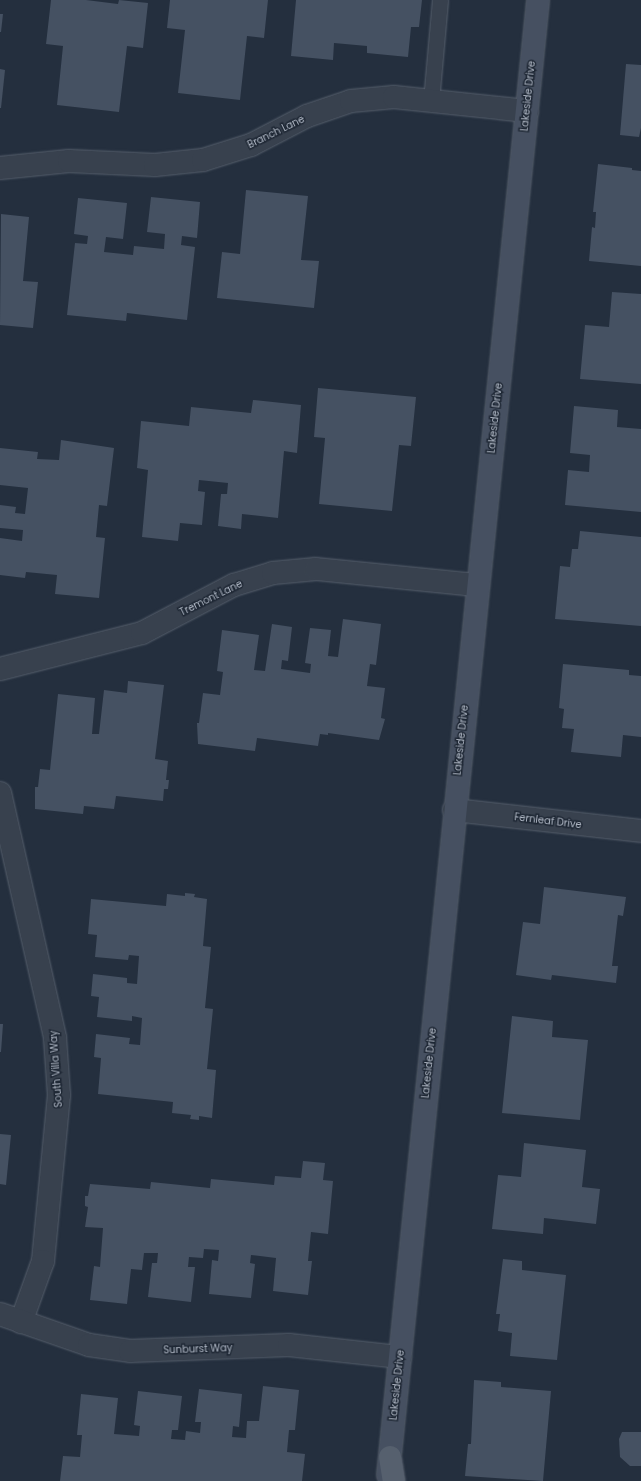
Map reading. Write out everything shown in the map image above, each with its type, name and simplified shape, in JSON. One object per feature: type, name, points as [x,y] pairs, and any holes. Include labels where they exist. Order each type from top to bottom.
[{"type":"main road","name":"Lakeside Drive","points":[[387,1481],[454,810],[538,0]]},
{"type":"main road","points":[[390,1456],[394,1481]]},
{"type":"street","name":"Branch Lane","points":[[0,168],[69,161],[155,165],[203,160],[251,145],[307,116],[351,102],[394,97],[526,111]]},
{"type":"street","name":"Tremont Lane","points":[[0,668],[142,633],[234,585],[273,574],[316,569],[477,585]]},
{"type":"street","name":"South Villa Way","points":[[0,793],[55,1038],[60,1095],[43,1261],[21,1322]]},
{"type":"street","name":"Fernleaf Drive","points":[[454,810],[641,831]]},
{"type":"street","name":"Sunburst Way","points":[[0,1314],[89,1345],[130,1351],[289,1345],[400,1357]]},
{"type":"lane","points":[[431,101],[440,0]]},
{"type":"building","points":[[51,0],[86,0],[118,4],[119,0],[148,3],[143,48],[127,46],[119,112],[57,105],[63,46],[46,44]]},
{"type":"building","points":[[170,0],[268,0],[264,38],[247,36],[240,100],[178,93],[185,30],[167,28]]},
{"type":"building","points":[[296,0],[422,0],[419,27],[411,27],[408,57],[367,53],[367,46],[334,43],[333,60],[291,56]]},
{"type":"building","points":[[0,14],[3,14],[1,32],[0,32]]},
{"type":"building","points":[[626,64],[641,65],[641,128],[639,137],[620,135]]},
{"type":"building","points":[[0,69],[5,70],[1,108],[0,108]]},
{"type":"building","points":[[598,164],[632,168],[632,170],[641,171],[641,266],[589,261],[592,227],[595,228],[596,212],[593,212]]},
{"type":"building","points":[[246,190],[308,196],[301,260],[319,261],[314,308],[217,298],[222,252],[240,254]]},
{"type":"building","points":[[151,197],[200,202],[197,238],[182,236],[181,245],[195,247],[187,320],[127,313],[126,321],[67,315],[75,243],[87,244],[88,236],[74,234],[78,198],[127,203],[123,239],[106,237],[104,252],[133,255],[134,246],[164,249],[165,234],[147,232]]},
{"type":"building","points":[[1,214],[29,217],[23,281],[38,282],[33,328],[0,325]]},
{"type":"building","points":[[612,292],[641,294],[641,384],[580,379],[585,325],[609,327]]},
{"type":"building","points":[[318,388],[416,397],[411,446],[399,445],[392,511],[319,504],[325,438],[314,437]]},
{"type":"building","points":[[253,400],[301,405],[297,453],[284,451],[278,518],[242,514],[241,529],[218,526],[221,494],[227,494],[228,483],[199,480],[198,491],[205,492],[202,525],[180,523],[178,541],[142,537],[148,470],[137,468],[141,421],[189,426],[191,407],[251,413]]},
{"type":"building","points":[[574,406],[618,410],[617,427],[641,429],[641,512],[565,505],[568,470],[589,472],[590,455],[570,453]]},
{"type":"building","points":[[61,440],[114,448],[107,506],[99,505],[96,537],[105,538],[99,598],[55,594],[57,575],[26,572],[25,578],[0,575],[0,538],[22,541],[23,530],[0,528],[0,505],[16,507],[15,513],[25,514],[28,488],[0,485],[0,448],[38,452],[37,459],[59,460]]},
{"type":"building","points":[[580,531],[641,537],[641,626],[555,619],[560,566],[570,567],[572,549],[578,549]]},
{"type":"building","points":[[343,619],[381,624],[376,665],[370,664],[367,686],[385,688],[381,718],[385,719],[379,740],[328,733],[328,735],[320,734],[318,746],[257,738],[255,751],[198,744],[197,723],[199,723],[203,693],[220,695],[223,672],[217,671],[222,630],[259,635],[254,670],[265,671],[272,624],[292,627],[288,661],[282,660],[281,669],[310,673],[311,664],[305,663],[310,628],[331,630],[328,656],[338,657]]},
{"type":"building","points":[[563,664],[629,670],[629,675],[641,676],[641,737],[623,735],[621,757],[571,752],[574,729],[562,728],[564,709],[559,708]]},
{"type":"building","points":[[128,681],[164,685],[155,759],[168,761],[166,780],[169,780],[168,789],[164,789],[163,801],[116,796],[114,809],[84,806],[83,814],[35,809],[35,787],[38,787],[40,769],[50,770],[58,694],[95,698],[92,734],[99,734],[104,690],[127,693]]},
{"type":"building","points":[[544,887],[626,897],[623,916],[618,915],[612,966],[618,966],[616,983],[552,975],[551,980],[516,975],[523,922],[540,924]]},
{"type":"building","points":[[185,893],[195,894],[194,897],[207,899],[203,946],[211,947],[205,1008],[213,1009],[207,1069],[216,1070],[212,1118],[199,1116],[199,1120],[190,1119],[191,1115],[172,1113],[173,1102],[98,1094],[101,1058],[94,1057],[96,1034],[130,1038],[129,1044],[140,1045],[142,1018],[132,1016],[132,1021],[97,1017],[99,997],[91,996],[93,974],[127,978],[127,983],[137,984],[139,956],[129,955],[128,960],[95,957],[97,935],[88,934],[91,899],[166,906],[167,894],[185,896]]},
{"type":"building","points":[[512,1016],[553,1021],[552,1037],[588,1040],[580,1120],[502,1113]]},
{"type":"building","points":[[0,1024],[3,1024],[1,1052],[0,1052]]},
{"type":"building","points":[[0,1134],[11,1135],[6,1185],[0,1184]]},
{"type":"building","points":[[524,1143],[586,1150],[582,1187],[600,1189],[596,1224],[544,1218],[543,1234],[492,1229],[498,1175],[521,1177]]},
{"type":"building","points":[[303,1161],[325,1163],[323,1180],[333,1181],[328,1234],[311,1232],[308,1261],[312,1261],[308,1295],[273,1291],[276,1258],[251,1255],[250,1263],[255,1264],[251,1298],[209,1294],[212,1260],[218,1261],[219,1250],[204,1249],[203,1258],[189,1257],[188,1267],[195,1267],[191,1302],[148,1297],[152,1263],[157,1263],[158,1253],[144,1253],[142,1270],[131,1269],[127,1304],[90,1300],[94,1266],[100,1267],[103,1228],[85,1227],[88,1207],[85,1206],[85,1196],[88,1196],[90,1184],[150,1189],[151,1182],[210,1188],[211,1179],[274,1185],[275,1176],[301,1178]]},
{"type":"building","points":[[503,1259],[522,1261],[522,1270],[566,1275],[557,1360],[510,1356],[512,1333],[498,1331],[500,1314],[496,1314]]},
{"type":"building","points":[[474,1380],[501,1382],[501,1387],[551,1391],[543,1481],[465,1476],[468,1444],[471,1444]]},
{"type":"building","points":[[263,1386],[299,1390],[295,1430],[289,1430],[287,1452],[305,1454],[302,1481],[60,1481],[63,1456],[80,1457],[82,1435],[77,1435],[81,1394],[118,1398],[114,1434],[139,1436],[140,1426],[134,1425],[138,1391],[182,1396],[178,1430],[172,1430],[171,1439],[185,1440],[186,1431],[200,1433],[201,1422],[195,1422],[199,1389],[242,1394],[239,1427],[233,1426],[232,1437],[246,1438],[247,1421],[259,1421]]},
{"type":"building","points":[[622,1432],[641,1432],[641,1466],[630,1466],[620,1457],[619,1439]]}]
